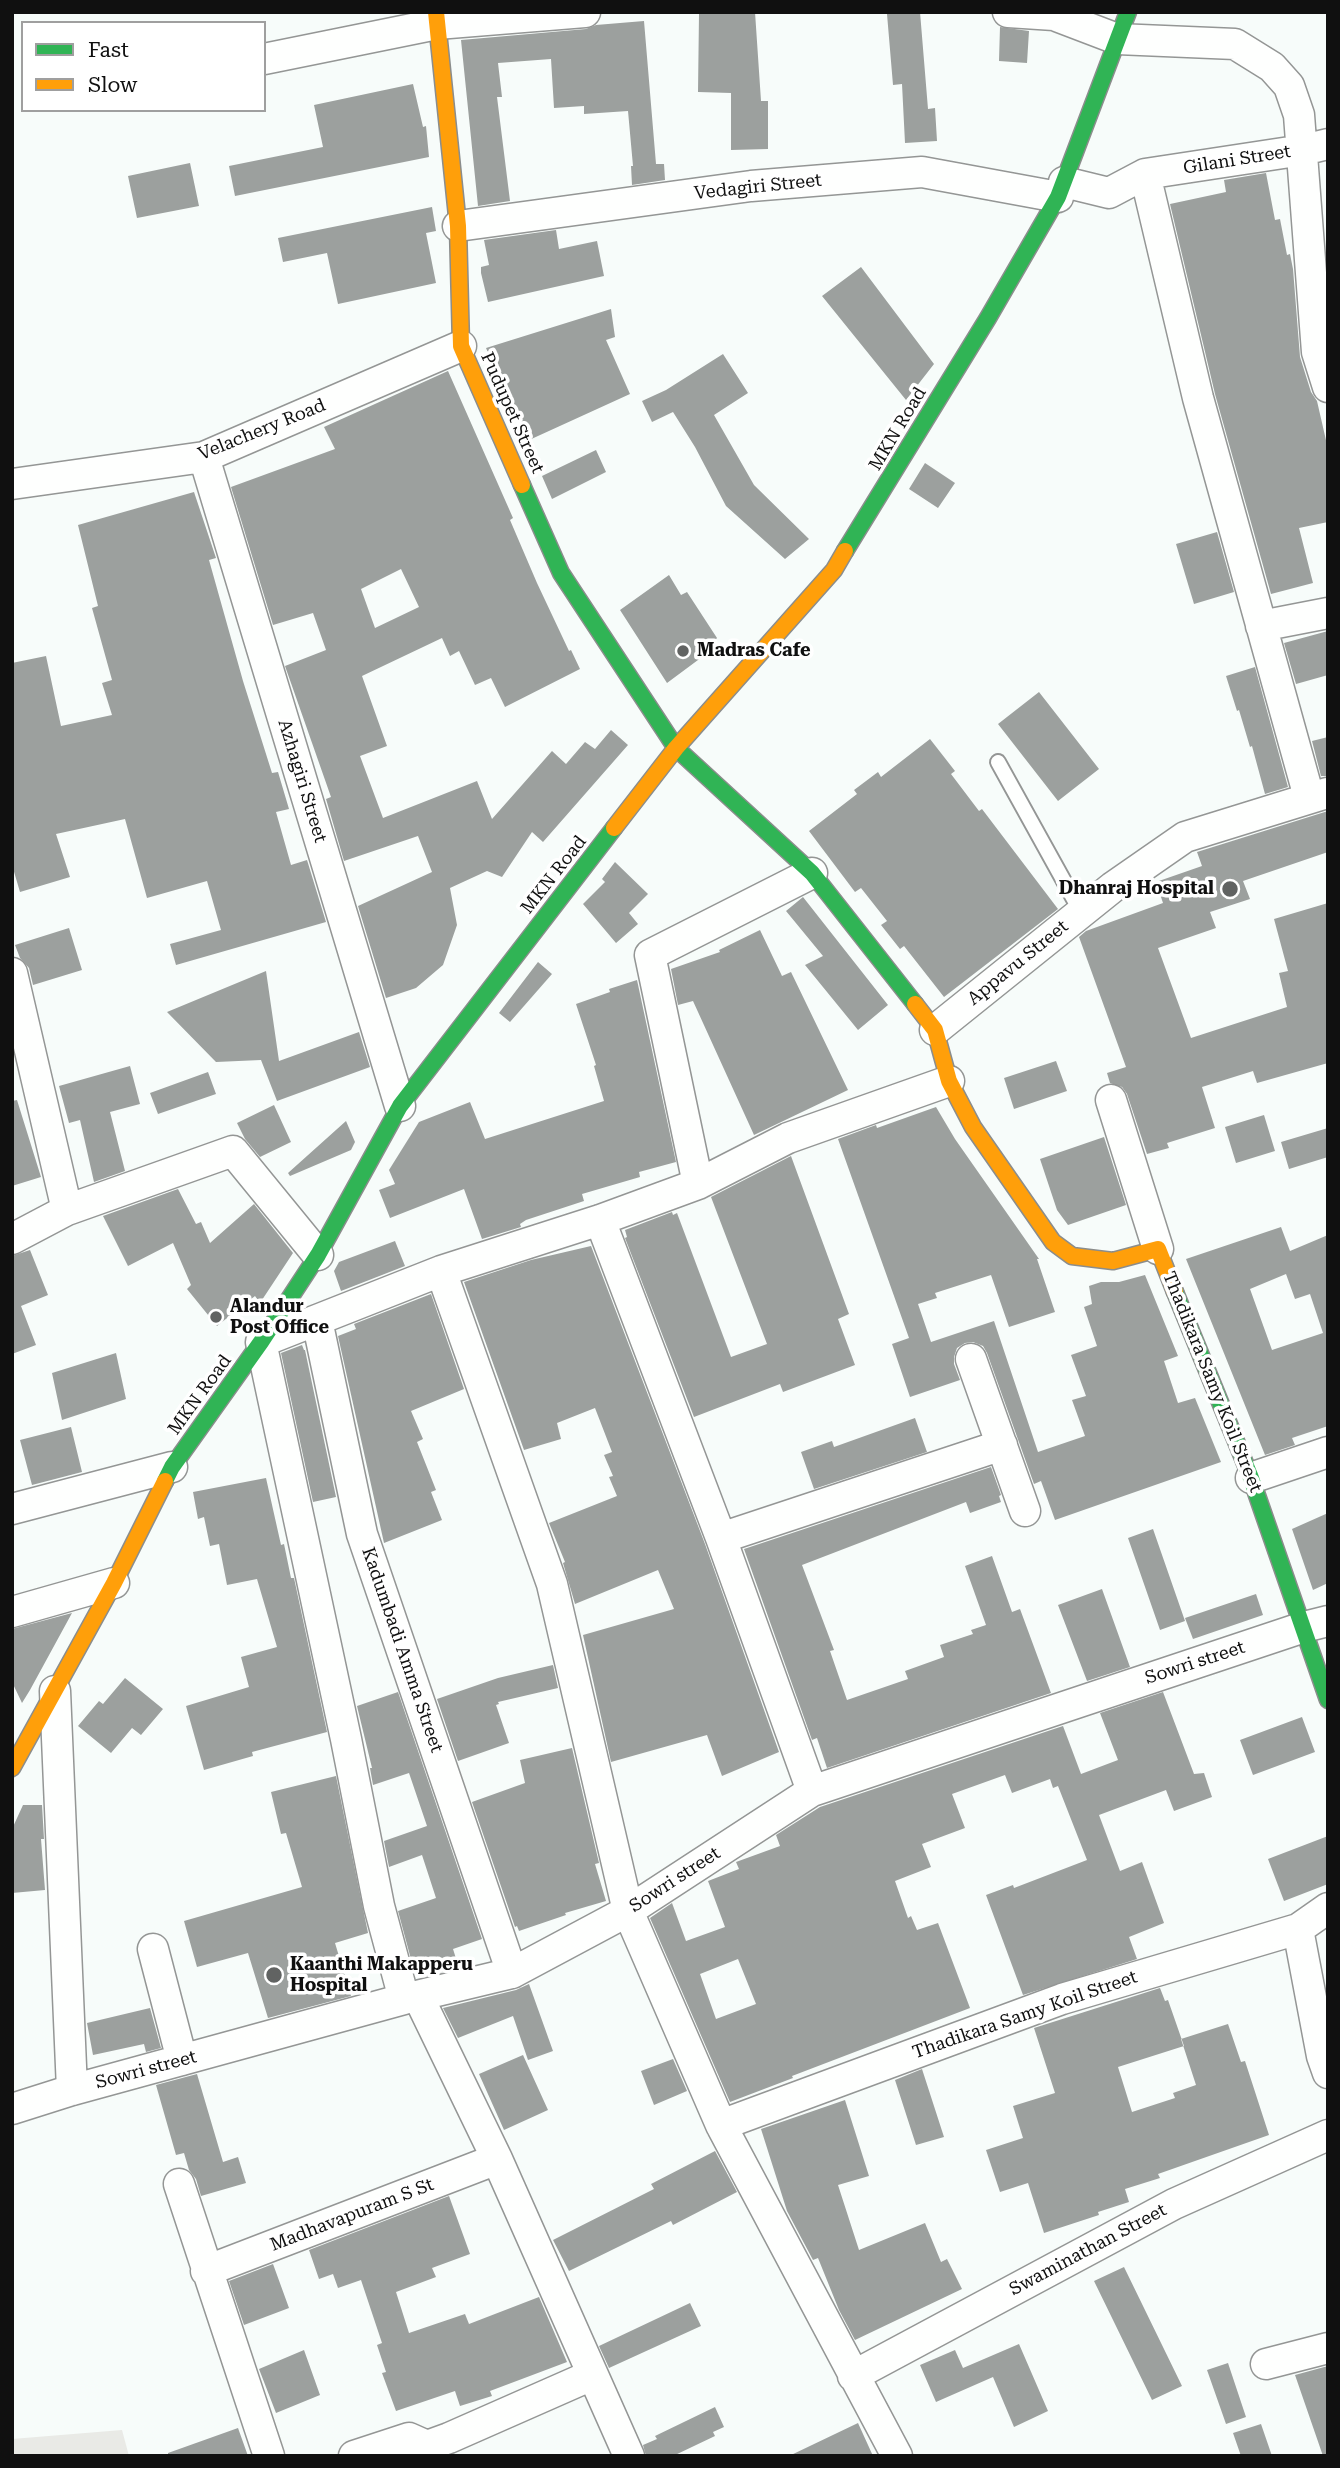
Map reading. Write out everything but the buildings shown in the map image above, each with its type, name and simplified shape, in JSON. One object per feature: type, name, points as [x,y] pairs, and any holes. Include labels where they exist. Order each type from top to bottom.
[{"type":"street","points":[[266,59],[437,18],[585,12]]},
{"type":"street","points":[[1008,12],[1054,15],[1235,44],[1272,68],[1289,86],[1299,116],[1315,147],[1317,352],[1328,387]]},
{"type":"street","name":"Pudupet Street","points":[[437,18],[458,226],[461,346],[561,573],[676,748]]},
{"type":"street","name":"MKN Road","points":[[12,1768],[114,1583],[172,1467],[261,1342],[318,1255],[400,1106],[676,748],[834,570],[988,318],[1061,190],[1122,26]]},
{"type":"street","name":"Gilani Street","points":[[1061,190],[1110,193],[1145,174],[1315,147]]},
{"type":"street","name":"Vedagiri Street","points":[[458,226],[751,186],[922,172],[1061,190]]},
{"type":"street","points":[[1145,174],[1198,398],[1261,626],[1318,795]]},
{"type":"street","name":"Velachery Road","points":[[12,484],[204,457],[461,346]]},
{"type":"street","name":"Azhagiri Street","points":[[204,457],[400,1106]]},
{"type":"street","points":[[1261,626],[1328,613]]},
{"type":"street","name":"Thadikara Samy Koil Street","points":[[676,748],[812,873],[935,1030],[949,1081],[973,1127],[1053,1242],[1072,1256],[1113,1261],[1158,1249],[1251,1478],[1316,1624],[1328,1700]]},
{"type":"street","name":"Appavu Street","points":[[935,1030],[1113,887],[1185,837],[1318,795]]},
{"type":"street","points":[[698,1184],[650,955],[812,873]]},
{"type":"street","points":[[12,973],[67,1210]]},
{"type":"street","points":[[629,2456],[497,2159],[411,1998],[379,1906],[344,1725],[261,1342],[441,1271],[600,1220],[698,1184],[788,1138],[949,1081]]},
{"type":"street","points":[[1111,1100],[1158,1249]]},
{"type":"street","points":[[12,1239],[67,1210],[233,1151],[318,1255]]},
{"type":"street","points":[[600,1220],[721,1538],[812,1791]]},
{"type":"street","points":[[441,1271],[552,1584],[628,1911],[721,2125],[897,2456]]},
{"type":"street","name":"Kadumbadi Amma Street","points":[[317,1320],[362,1534],[512,1973]]},
{"type":"street","points":[[971,1359],[1025,1511]]},
{"type":"street","points":[[721,1538],[1002,1445]]},
{"type":"street","points":[[1251,1478],[1328,1452]]},
{"type":"street","points":[[12,1509],[172,1467]]},
{"type":"street","points":[[12,1612],[114,1583]]},
{"type":"street","name":"Sowri street","points":[[12,2109],[182,2060],[512,1973],[628,1911],[812,1791],[1316,1624]]},
{"type":"street","points":[[55,1691],[72,2090]]},
{"type":"street","name":"Thadikara Samy Koil Street","points":[[721,2125],[1062,1999],[1298,1928],[1328,1908]]},
{"type":"street","points":[[1298,1928],[1322,2056],[1328,2073]]},
{"type":"street","points":[[153,1949],[182,2060]]},
{"type":"street","name":"Swaminathan Street","points":[[853,2376],[1174,2204],[1328,2135]]},
{"type":"street","name":"Madhavapuram S St","points":[[206,2271],[497,2159]]},
{"type":"street","points":[[179,2184],[269,2456]]},
{"type":"street","points":[[1266,2364],[1328,2348]]},
{"type":"street","points":[[355,2456],[409,2438],[426,2446],[438,2442],[592,2375]]},
{"type":"lane","points":[[998,762],[1081,912]]},
{"type":"shaded area","points":[[122,2430],[129,2456],[12,2456],[12,2439]]},
{"type":"traffic: fast","points":[[845,551],[988,318],[1058,197],[1128,12]]},
{"type":"traffic: fast","points":[[522,485],[561,573],[676,748],[812,873],[915,1004]]},
{"type":"traffic: fast","points":[[165,1481],[318,1255],[400,1106],[614,828]]},
{"type":"traffic: fast","points":[[1175,1292],[1251,1478],[1328,1700]]},
{"type":"traffic: slow","points":[[436,12],[458,226],[461,346],[522,485]]},
{"type":"traffic: slow","points":[[614,828],[676,748],[834,570],[845,551]]},
{"type":"traffic: slow","points":[[915,1004],[935,1030],[949,1081],[973,1127],[1053,1242],[1072,1256],[1113,1261],[1158,1249],[1175,1292]]},
{"type":"traffic: slow","points":[[12,1768],[114,1583],[165,1481]]},
{"type":"place","name":"Madras Cafe","points":[[683,651]]},
{"type":"place","name":"Dhanraj Hospital","points":[[1230,889]]},
{"type":"place","name":"Alandur Post Office","points":[[216,1317]]},
{"type":"place","name":"Kaanthi Makapperu Hospital","points":[[274,1975]]}]
